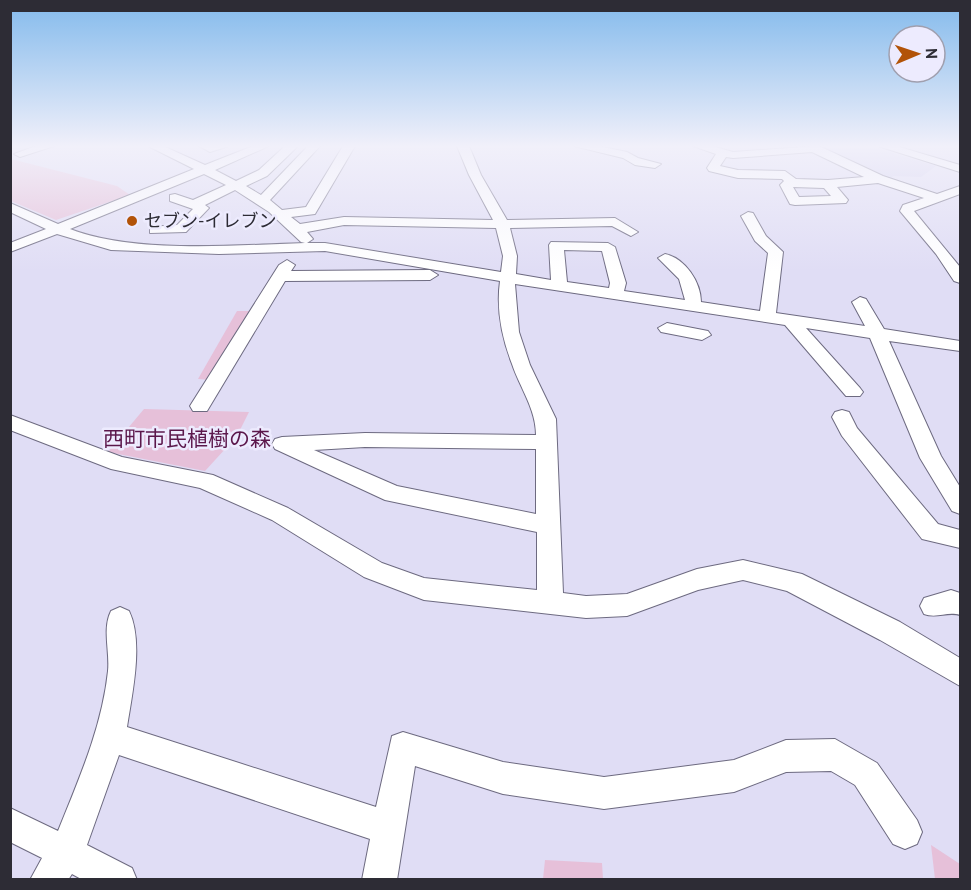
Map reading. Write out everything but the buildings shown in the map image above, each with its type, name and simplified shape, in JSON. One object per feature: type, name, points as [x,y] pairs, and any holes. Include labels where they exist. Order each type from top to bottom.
[{"type":"street","points":[[10,248],[162,188]]},
{"type":"street","points":[[194,205],[231,188]]},
{"type":"street","points":[[240,188],[262,201],[297,229],[306,247]]},
{"type":"street","points":[[262,201],[275,188]]},
{"type":"street","points":[[278,214],[310,211],[324,188]]},
{"type":"street","points":[[482,188],[502,224],[510,256],[506,296],[510,332],[521,365],[546,419],[550,603]]},
{"type":"street","points":[[787,188],[795,201],[841,200],[831,188]]},
{"type":"street","points":[[905,188],[937,198]]},
{"type":"street","points":[[960,190],[908,208],[907,211],[942,251],[960,278]]},
{"type":"street","points":[[155,230],[181,229],[202,208],[175,198]]},
{"type":"street","points":[[10,207],[88,241],[133,248],[306,247],[960,346]]},
{"type":"street","points":[[748,216],[760,238],[776,252],[767,317]]},
{"type":"street","points":[[297,229],[344,222],[502,224],[615,222],[631,232]]},
{"type":"street","points":[[560,286],[556,245],[608,247],[618,283],[615,294]]},
{"type":"street","points":[[200,406],[285,269],[306,247]]},
{"type":"street","points":[[665,258],[681,268],[695,293],[693,306]]},
{"type":"street","points":[[285,269],[374,276],[467,275],[469,273]]},
{"type":"street","points":[[860,302],[877,333],[931,458],[960,505]]},
{"type":"street","points":[[790,320],[853,392]]},
{"type":"street","points":[[667,328],[702,335]]},
{"type":"street","points":[[842,417],[849,431],[930,532],[960,539]]},
{"type":"street","points":[[10,422],[119,464],[204,481],[280,514],[373,570],[424,589],[586,607],[627,605],[697,580],[743,570],[793,582],[890,631],[960,673]]},
{"type":"street","points":[[547,442],[365,440],[282,444],[393,494],[547,525]]},
{"type":"street","points":[[933,606],[951,601],[960,604]]},
{"type":"street","points":[[47,879],[67,852],[110,737],[122,670],[120,619]]},
{"type":"street","points":[[110,737],[388,828]]},
{"type":"street","points":[[379,879],[403,747],[503,778],[604,793],[734,776],[786,756],[834,755],[866,774],[905,832]]},
{"type":"street","points":[[10,824],[120,879]]},
{"type":"green space","points":[[11,188],[119,188],[130,195],[56,220],[11,201]]},
{"type":"green space","points":[[237,311],[255,311],[212,380],[198,379]]},
{"type":"green space","name":"西町市民植樹の森","points":[[144,409],[249,412],[237,436],[205,471],[108,452]]},
{"type":"green space","points":[[931,845],[960,864],[960,879],[935,879]]},
{"type":"green space","points":[[545,860],[602,863],[603,879],[543,879]]},
{"type":"place","name":"セブン-イレブン","points":[[132,221]]}]
